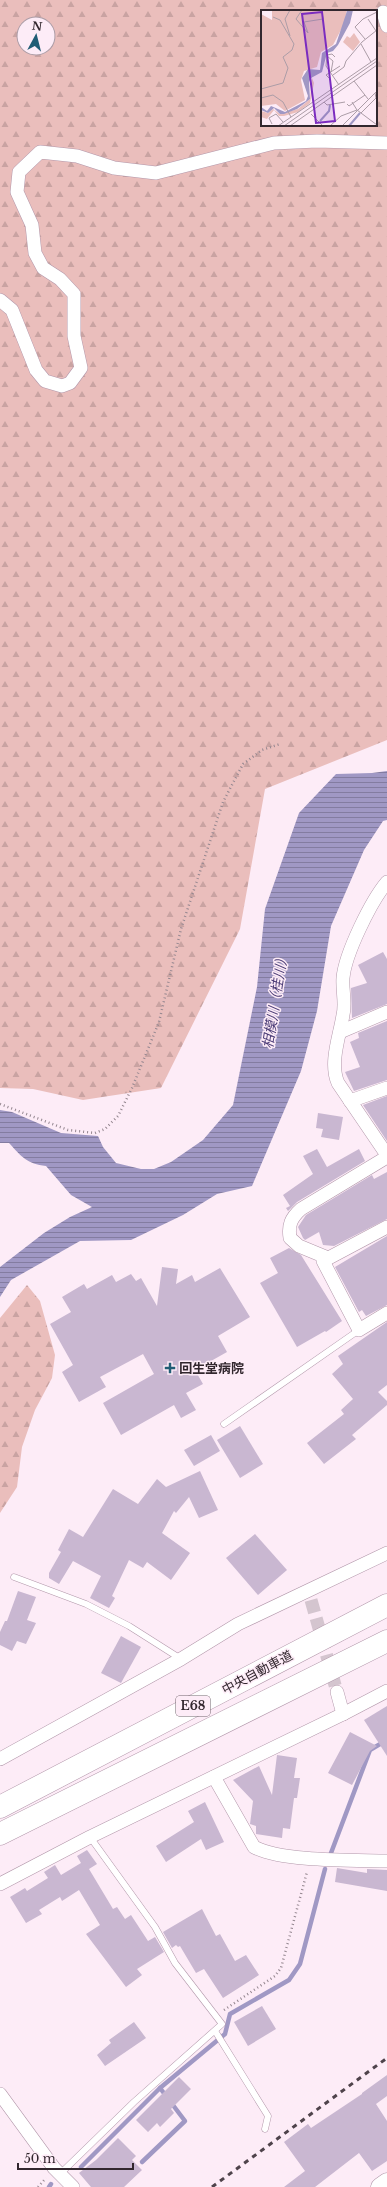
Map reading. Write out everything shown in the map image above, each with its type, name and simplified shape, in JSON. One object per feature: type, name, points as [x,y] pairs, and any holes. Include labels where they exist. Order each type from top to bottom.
[{"type":"highway","name":"中央自動車道","points":[[0,1807],[387,1605]]},
{"type":"highway","name":"E68","points":[[0,1834],[387,1640]]},
{"type":"street","points":[[383,12],[387,26]]},
{"type":"street","points":[[0,300],[12,310],[36,370],[45,381],[62,386],[70,383],[81,368],[74,336],[74,294],[60,279],[43,268],[34,253],[32,225],[17,192],[18,172],[40,152],[77,156],[114,168],[156,173],[274,143],[317,141],[367,144],[387,143]]},
{"type":"street","points":[[328,1258],[299,1246],[290,1238],[288,1226],[294,1215],[301,1209],[387,1156],[333,1073],[344,1009],[343,978],[350,952],[378,892],[386,886]]},
{"type":"street","points":[[340,1032],[387,1012]]},
{"type":"street","points":[[350,1101],[387,1088]]},
{"type":"street","points":[[387,1227],[323,1261],[359,1330],[387,1313]]},
{"type":"street","points":[[0,1759],[182,1659],[238,1624],[310,1595],[387,1553]]},
{"type":"street","points":[[0,1884],[90,1837],[343,1714],[387,1690]]},
{"type":"street","points":[[337,1692],[343,1714]]},
{"type":"street","points":[[214,1777],[254,1848],[262,1852],[315,1859],[387,1861]]},
{"type":"street","points":[[0,2094],[49,2162],[73,2187]]},
{"type":"street","points":[[380,2187],[387,2182]]},
{"type":"lane","points":[[224,1424],[359,1330]]},
{"type":"lane","points":[[14,1577],[86,1604],[129,1626],[182,1659]]},
{"type":"lane","points":[[61,2173],[134,2102],[222,2024],[175,1963],[155,1927],[90,1837]]},
{"type":"lane","points":[[215,2031],[268,2116],[265,2130]]},
{"type":"path","points":[[0,1104],[68,1130],[95,1133],[105,1128],[118,1116],[132,1088],[159,1022],[180,929],[223,802],[243,764],[262,750],[280,744]]},
{"type":"path","points":[[220,2012],[275,1976],[281,1968],[308,1867],[315,1859]]},
{"type":"green space","points":[[0,0],[387,0],[387,740],[265,789],[240,929],[161,1088],[83,1100],[33,1089],[0,1088]]},
{"type":"green space","points":[[27,1285],[40,1301],[55,1355],[52,1378],[35,1410],[22,1447],[17,1487],[0,1513],[0,1318]]},
{"type":"water","name":"相模川（桂川）","points":[[387,771],[387,820],[383,821],[364,850],[331,926],[317,1011],[301,1071],[252,1186],[217,1194],[183,1215],[131,1240],[80,1241],[11,1280],[0,1297],[0,1267],[44,1233],[70,1217],[92,1207],[71,1195],[46,1166],[29,1162],[9,1143],[0,1143],[0,1110],[12,1112],[61,1133],[98,1136],[103,1147],[116,1163],[141,1169],[154,1169],[171,1162],[203,1140],[233,1105],[257,987],[265,909],[299,813],[336,774]]},
{"type":"building","points":[[383,952],[387,959],[387,1004],[352,1018],[351,988],[367,983],[358,965]]},
{"type":"building","points":[[387,1021],[387,1080],[354,1091],[345,1072],[360,1067],[350,1042],[359,1038],[358,1033]]},
{"type":"building","points":[[387,1096],[387,1141],[363,1105]]},
{"type":"building","points":[[318,1113],[343,1117],[339,1140],[321,1137],[323,1129],[316,1128]]},
{"type":"building","points":[[317,1149],[327,1167],[359,1149],[365,1161],[297,1202],[288,1211],[286,1208],[290,1206],[283,1195],[313,1174],[303,1156]]},
{"type":"building","points":[[387,1172],[387,1219],[334,1246],[323,1245],[319,1232],[305,1240],[303,1238],[298,1227],[306,1215],[372,1175],[374,1179]]},
{"type":"building","points":[[387,1236],[387,1305],[366,1316],[362,1310],[359,1312],[335,1267]]},
{"type":"building","points":[[289,1248],[301,1255],[342,1321],[326,1332],[325,1331],[297,1347],[260,1283],[278,1273],[270,1258]]},
{"type":"building","points":[[162,1267],[178,1269],[176,1284],[192,1275],[195,1282],[220,1268],[250,1317],[218,1336],[227,1352],[195,1370],[203,1384],[186,1393],[196,1410],[181,1418],[174,1405],[121,1435],[103,1403],[154,1374],[143,1354],[100,1377],[106,1387],[79,1402],[62,1372],[73,1365],[50,1324],[71,1312],[62,1297],[84,1284],[87,1289],[112,1275],[116,1282],[131,1274],[136,1281],[141,1278],[157,1306]]},
{"type":"building","points":[[387,1322],[387,1385],[378,1392],[387,1401],[387,1405],[352,1435],[356,1439],[324,1464],[307,1443],[344,1414],[341,1410],[353,1399],[332,1374],[343,1364],[338,1356]]},
{"type":"building","points":[[240,1426],[263,1464],[240,1478],[217,1440]]},
{"type":"building","points":[[211,1435],[220,1451],[194,1466],[184,1450]]},
{"type":"building","points":[[200,1471],[218,1510],[199,1518],[189,1497],[176,1513],[174,1511],[162,1533],[190,1553],[171,1580],[147,1562],[143,1568],[129,1560],[112,1596],[115,1598],[109,1608],[90,1598],[101,1576],[73,1561],[59,1584],[49,1578],[49,1573],[61,1552],[58,1550],[69,1529],[83,1537],[113,1489],[138,1504],[157,1479],[166,1487]]},
{"type":"building","points":[[255,1534],[287,1570],[258,1595],[226,1558]]},
{"type":"building","points":[[18,1591],[36,1597],[27,1620],[36,1623],[26,1644],[17,1641],[12,1651],[0,1645],[0,1632],[5,1621],[7,1621]]},
{"type":"building","points":[[121,1636],[141,1647],[121,1683],[101,1673]]},
{"type":"building","points":[[387,1706],[387,1756],[364,1720]]},
{"type":"building","points":[[350,1732],[377,1746],[370,1751],[352,1785],[328,1773]]},
{"type":"building","points":[[277,1755],[297,1758],[294,1778],[300,1778],[297,1798],[294,1798],[290,1829],[283,1828],[282,1838],[256,1834],[256,1826],[250,1824],[253,1801],[233,1780],[259,1766],[272,1795]]},
{"type":"building","points":[[205,1802],[224,1842],[206,1850],[201,1839],[166,1862],[156,1846],[194,1822],[188,1811]]},
{"type":"building","points":[[87,1850],[97,1864],[89,1869],[113,1909],[117,1907],[125,1919],[131,1915],[148,1941],[155,1937],[164,1952],[137,1969],[142,1975],[126,1987],[86,1934],[100,1925],[79,1890],[62,1901],[60,1897],[39,1910],[42,1914],[26,1923],[10,1897],[25,1888],[27,1891],[48,1878],[44,1872],[55,1865],[61,1875],[81,1863],[77,1856]]},
{"type":"building","points":[[337,1868],[367,1873],[367,1869],[387,1870],[387,1891],[335,1882]]},
{"type":"building","points":[[202,1909],[216,1936],[220,1934],[235,1961],[246,1955],[259,1975],[223,1998],[204,1969],[196,1973],[180,1946],[178,1947],[176,1945],[172,1948],[163,1932]]},
{"type":"building","points":[[262,2006],[276,2029],[248,2046],[234,2022]]},
{"type":"building","points":[[134,2022],[146,2038],[105,2066],[97,2055],[111,2043],[109,2040]]},
{"type":"building","points":[[387,2075],[387,2096],[376,2104],[387,2121],[387,2161],[372,2171],[359,2153],[315,2187],[284,2187],[305,2171],[284,2142],[308,2124],[311,2128],[362,2094]]},
{"type":"building","points":[[179,2077],[191,2089],[171,2109],[174,2113],[160,2127],[157,2123],[148,2132],[136,2120]]},
{"type":"building","points":[[118,2138],[136,2156],[132,2160],[142,2170],[124,2187],[91,2187],[79,2173],[96,2160]]},
{"type":"waterway","points":[[331,1853],[370,1750],[387,1740]]},
{"type":"waterway","points":[[81,2167],[160,2088],[225,2034],[230,2014],[289,1980],[300,1964],[325,1869]]},
{"type":"waterway","points":[[142,2162],[185,2121],[160,2088]]},
{"type":"tunnel","points":[[311,1600],[337,1692]]},
{"type":"railway","points":[[212,2187],[387,2058]]},
{"type":"place","name":"回生堂病院","points":[[170,1368]]}]
